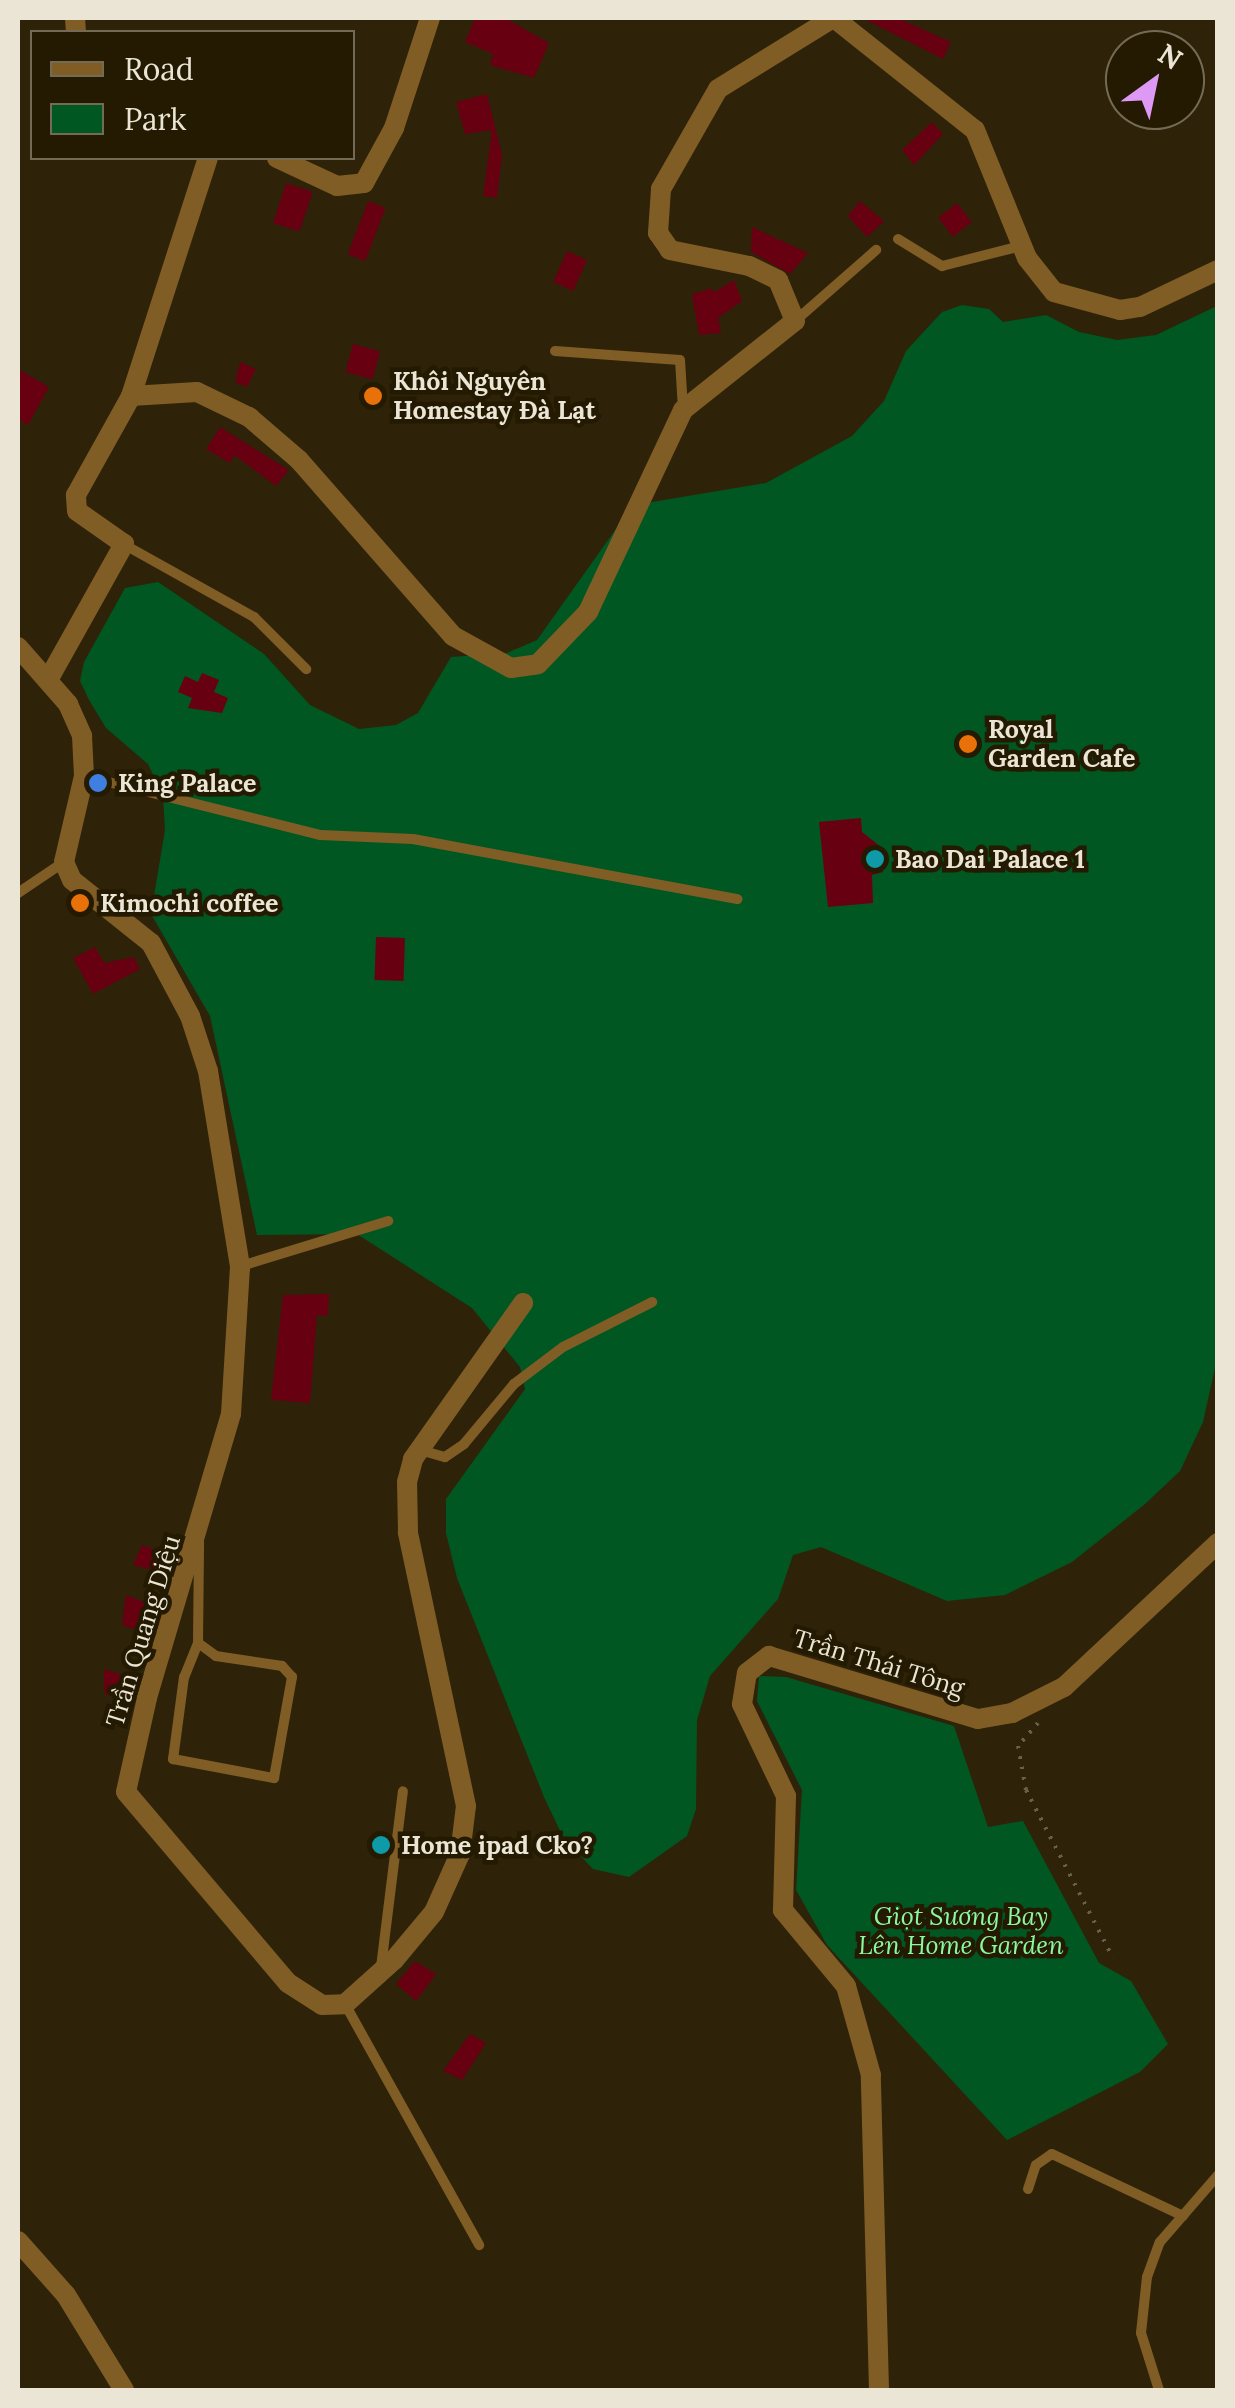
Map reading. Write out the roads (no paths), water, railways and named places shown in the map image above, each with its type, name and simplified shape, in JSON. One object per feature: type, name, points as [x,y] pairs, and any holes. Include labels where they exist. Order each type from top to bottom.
[{"type":"street","points":[[280,160],[336,186],[364,183],[415,72],[430,18]]},
{"type":"street","points":[[132,396],[197,392],[271,432],[453,636],[494,662],[522,669],[562,645],[588,612],[683,410],[796,321],[778,280],[749,266],[670,250],[658,234],[660,189],[718,89],[833,18],[976,130],[1038,280],[1094,308],[1140,307],[1218,270]]},
{"type":"street","points":[[48,680],[124,544],[77,512],[76,496],[132,396],[209,162]]},
{"type":"street","points":[[18,648],[48,680],[82,736],[84,776],[64,862]]},
{"type":"street","name":"Trần Quang Diệu","points":[[64,862],[72,880],[150,943],[183,998],[208,1071],[240,1267],[231,1414],[147,1698],[126,1792],[302,1997],[345,2004]]},
{"type":"street","points":[[345,2004],[381,1973],[434,1912],[464,1833],[466,1806],[408,1532],[409,1467],[523,1302]]},
{"type":"street","name":"Trần Thái Tông","points":[[878,2390],[872,2265],[878,2156],[868,2058],[846,1986],[783,1910],[786,1796],[742,1704],[747,1673],[769,1656],[978,1718],[1012,1713],[1064,1687],[1218,1543]]},
{"type":"street","points":[[18,2241],[66,2295],[124,2390]]},
{"type":"lane","points":[[898,239],[942,266],[1021,246]]},
{"type":"lane","points":[[796,321],[876,250]]},
{"type":"lane","points":[[555,351],[680,360],[683,410]]},
{"type":"lane","points":[[124,544],[254,617],[306,669]]},
{"type":"lane","points":[[84,776],[321,835],[413,839],[737,899]]},
{"type":"lane","points":[[18,892],[64,862]]},
{"type":"lane","points":[[240,1267],[388,1221]]},
{"type":"lane","points":[[420,1450],[445,1456],[464,1444],[514,1384],[563,1346],[652,1302]]},
{"type":"lane","points":[[198,1643],[216,1656],[289,1671],[274,1778],[173,1759],[184,1677],[198,1643],[199,1532]]},
{"type":"lane","points":[[381,1973],[404,1791]]},
{"type":"lane","points":[[345,2004],[479,2245]]},
{"type":"lane","points":[[1028,2190],[1036,2165],[1052,2154],[1183,2216]]},
{"type":"lane","points":[[1160,2390],[1144,2357],[1143,2297],[1156,2250],[1218,2176]]},
{"type":"place","name":"Khôi Nguyên Homestay Đà Lạt","points":[[373,396]]},
{"type":"place","name":"Royal Garden Cafe","points":[[968,744]]},
{"type":"place","name":"King Palace","points":[[98,783]]},
{"type":"place","name":"Bao Dai Palace 1","points":[[875,859]]},
{"type":"place","name":"Kimochi coffee","points":[[80,903]]},
{"type":"place","name":"Home ipad Cko?","points":[[381,1845]]},
{"type":"park label","name":"Giọt Sương Bay Lên Home Garden","points":[[961,1932]]}]
